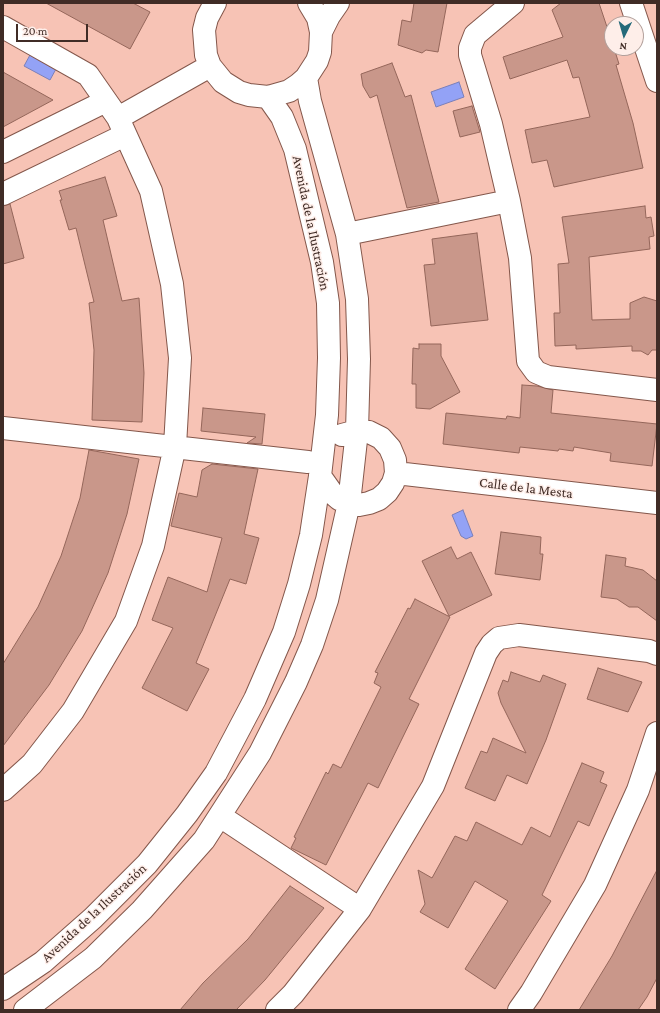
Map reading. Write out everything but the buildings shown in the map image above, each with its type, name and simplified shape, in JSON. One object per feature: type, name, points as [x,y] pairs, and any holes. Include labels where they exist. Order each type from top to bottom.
[{"type":"street","points":[[215,3],[207,18],[204,30],[206,55],[210,66],[223,82],[239,92],[249,96],[268,97],[289,91],[306,78],[317,62],[321,47],[321,32],[318,18],[309,3]]},
{"type":"street","points":[[321,32],[338,3]]},
{"type":"street","points":[[513,3],[474,35],[470,48],[472,66],[491,124],[509,201],[520,258],[527,353],[532,368],[548,377],[657,390]]},
{"type":"street","points":[[631,3],[657,81]]},
{"type":"street","points":[[3,27],[88,75],[116,118],[151,191],[172,284],[180,358],[175,446],[153,546],[126,621],[73,711],[32,764],[3,790]]},
{"type":"street","points":[[3,194],[116,118],[210,66]]},
{"type":"street","name":"Avenida de la Ilustración","points":[[25,1010],[93,958],[142,910],[204,840],[260,753],[296,682],[312,645],[327,600],[349,503],[357,431],[359,359],[357,299],[347,234],[310,101],[306,78]]},
{"type":"street","name":"Avenida de la Ilustración","points":[[3,989],[43,962],[93,918],[141,870],[187,814],[216,773],[255,699],[284,632],[299,584],[311,535],[317,463],[327,415],[329,358],[328,303],[322,262],[295,149],[282,117],[268,97]]},
{"type":"street","points":[[3,152],[116,118]]},
{"type":"street","points":[[347,234],[509,201]]},
{"type":"street","points":[[3,428],[317,463]]},
{"type":"street","points":[[357,431],[369,432],[381,438],[390,448],[395,460],[396,473],[393,483],[379,499],[370,503],[349,503],[339,499],[332,493],[317,463],[333,441],[344,434],[357,431]]},
{"type":"street","name":"Calle de la Mesta","points":[[396,473],[657,503]]},
{"type":"street","points":[[277,1010],[293,994],[360,909],[433,786],[486,653],[495,640],[519,635],[649,651],[657,654]]},
{"type":"street","points":[[519,1010],[531,993],[595,885],[638,790],[657,733]]},
{"type":"street","points":[[220,816],[360,909]]},
{"type":"water","points":[[30,55],[56,69],[50,80],[24,66]]},
{"type":"water","points":[[459,82],[464,97],[436,107],[431,92]]},
{"type":"water","points":[[463,510],[473,536],[466,539],[461,536],[452,515]]}]
